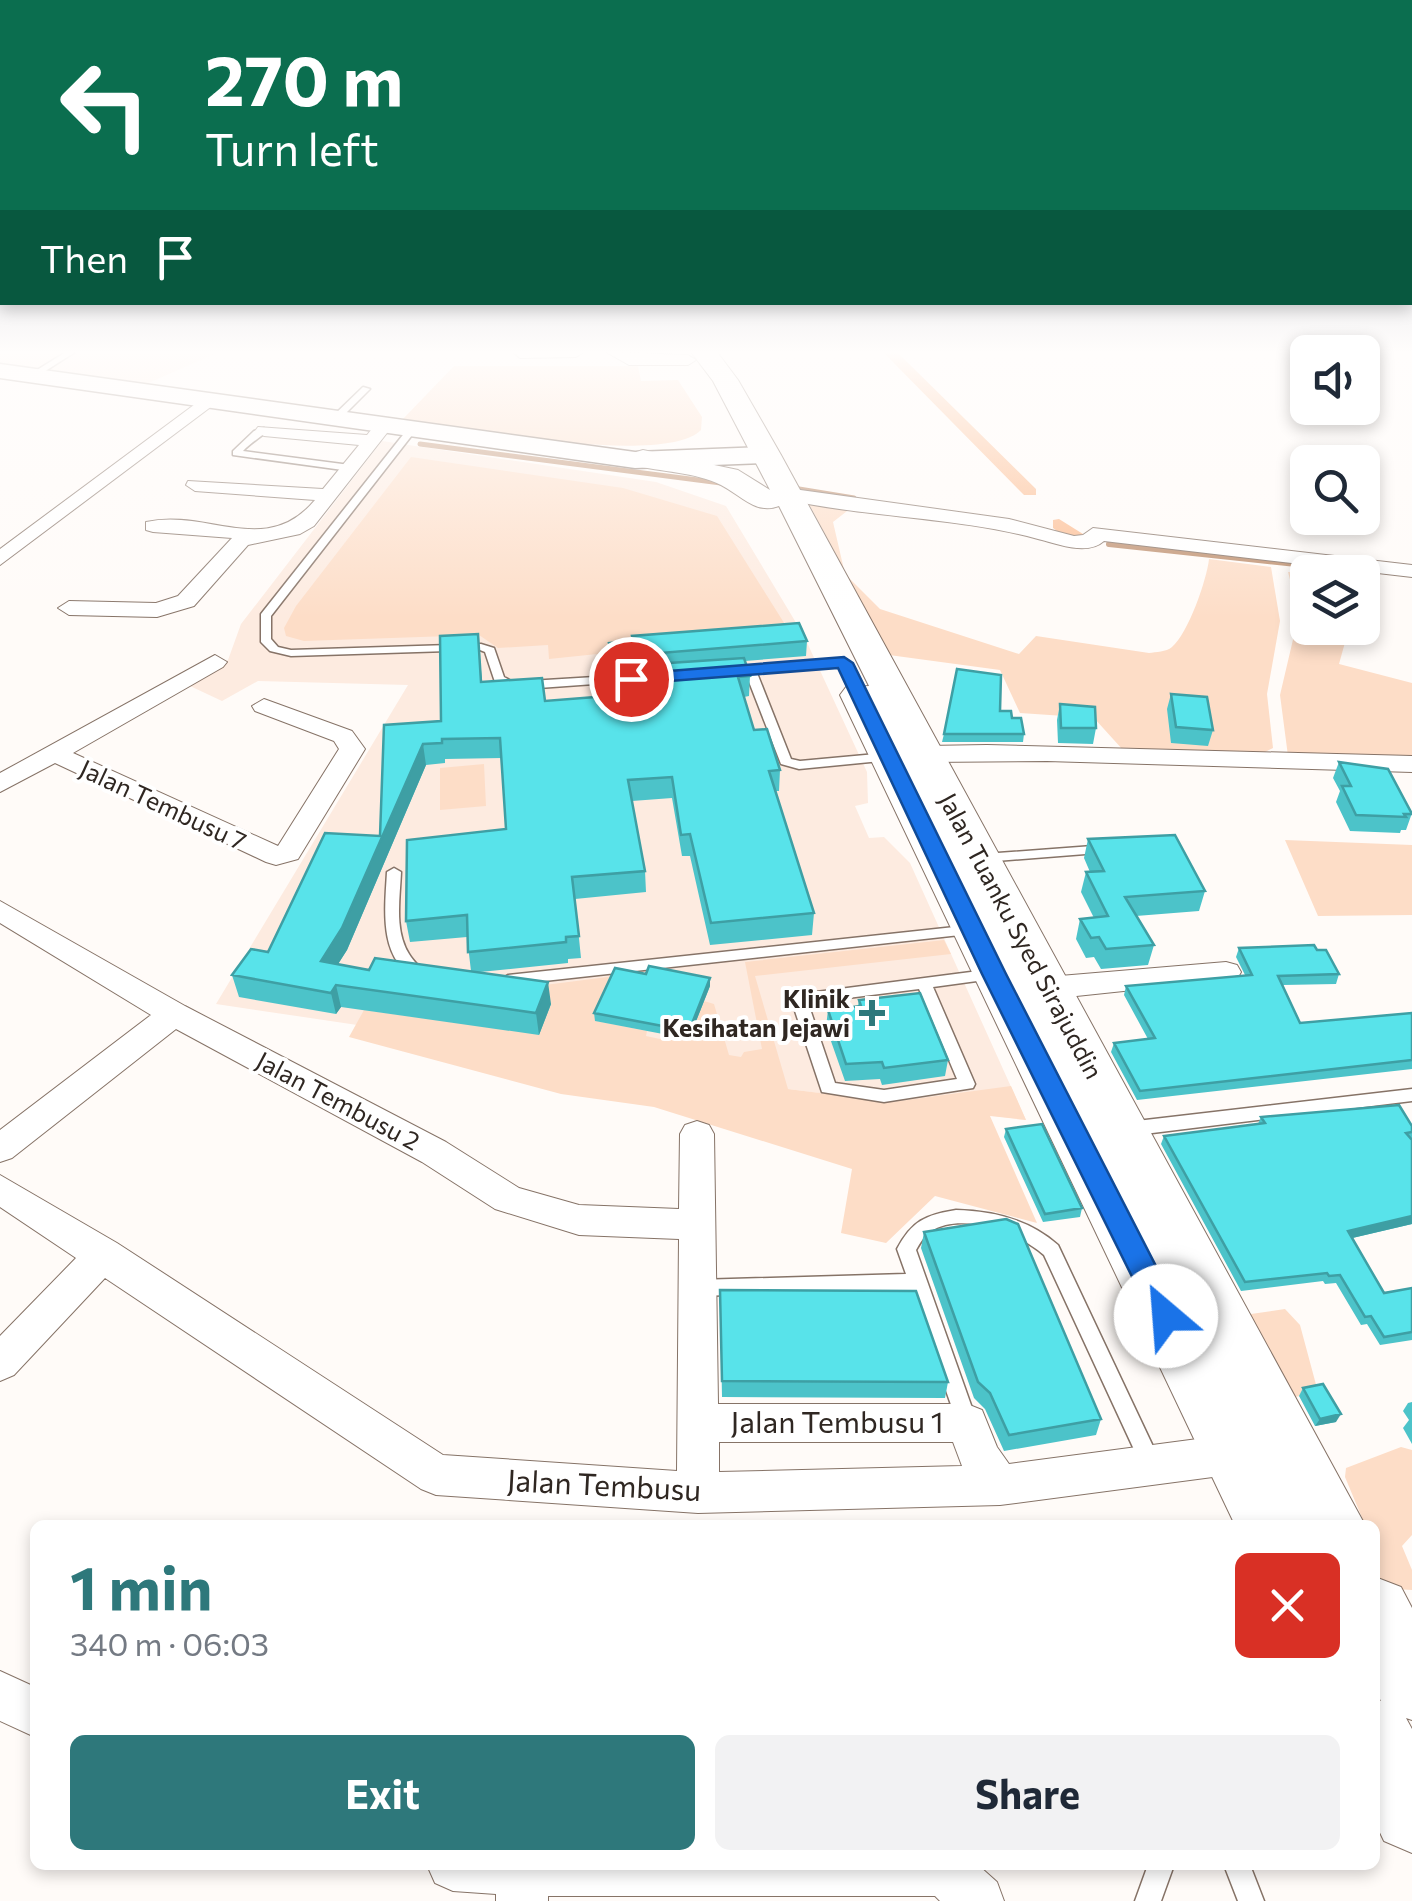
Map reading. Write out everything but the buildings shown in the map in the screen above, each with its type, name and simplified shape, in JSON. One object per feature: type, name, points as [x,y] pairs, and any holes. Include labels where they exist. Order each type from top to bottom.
[{"type":"highway","points":[[633,456],[703,441]]},
{"type":"highway","name":"Jalan Tuanku Syed Sirajuddin","points":[[742,441],[761,468],[908,756],[973,930],[994,974],[1263,1451],[1325,1520]]},
{"type":"highway","name":"Jalan Tuanku Syed Sirajuddin","points":[[750,441],[844,663],[980,859],[1122,1130],[1263,1451],[1270,1520]]},
{"type":"highway","points":[[633,456],[727,476],[756,490],[761,468]]},
{"type":"highway","points":[[1380,1623],[1412,1683]]},
{"type":"highway","points":[[1380,1747],[1412,1812]]},
{"type":"main road","points":[[513,441],[761,468]]},
{"type":"street","points":[[0,538],[140,441]]},
{"type":"street","points":[[0,558],[147,441]]},
{"type":"street","points":[[153,526],[230,531],[248,536],[300,528],[372,441]]},
{"type":"street","points":[[761,468],[1074,542],[1094,540],[1093,534],[1412,571]]},
{"type":"street","points":[[195,485],[329,495]]},
{"type":"street","points":[[69,608],[157,610],[186,601],[248,536]]},
{"type":"street","points":[[0,784],[215,662]]},
{"type":"street","name":"Jalan Tembusu 7","points":[[55,754],[276,856],[288,853],[352,749],[343,736],[264,706]]},
{"type":"street","points":[[908,756],[1015,751],[1298,764],[1412,764]]},
{"type":"street","name":"Jalan Tembusu 2","points":[[0,910],[174,1014],[434,1152],[508,1199],[579,1220],[698,1225]]},
{"type":"street","points":[[1048,988],[1226,972]]},
{"type":"street","points":[[0,1149],[174,1014]]},
{"type":"street","points":[[697,1134],[698,1493]]},
{"type":"street","name":"Jalan Tembusu","points":[[0,1188],[436,1475],[698,1493],[1000,1485],[1263,1451]]},
{"type":"street","points":[[0,1363],[104,1254]]},
{"type":"street","name":"Jalan Tembusu 1","points":[[696,1423],[967,1423],[980,1459],[1000,1485]]},
{"type":"street","points":[[1380,1614],[1412,1612]]},
{"type":"street","points":[[0,1695],[30,1710]]},
{"type":"street","points":[[470,1870],[523,1886],[946,1870],[978,1901]]},
{"type":"lane","points":[[252,441],[236,453],[350,468]]},
{"type":"lane","points":[[403,441],[266,616],[264,640],[274,649],[291,653],[481,647],[490,650],[499,679],[511,686],[670,676]]},
{"type":"lane","points":[[705,674],[844,663]]},
{"type":"lane","points":[[750,670],[786,761],[798,766],[908,756]]},
{"type":"lane","points":[[980,859],[1126,848]]},
{"type":"lane","points":[[394,872],[392,944],[401,960],[420,975],[434,978]]},
{"type":"lane","points":[[496,981],[973,930]]},
{"type":"lane","points":[[924,983],[967,1084],[884,1096],[828,1088],[799,999],[994,974]]},
{"type":"lane","points":[[1122,1130],[1408,1099]]},
{"type":"lane","points":[[967,1423],[906,1248],[918,1230],[932,1222],[989,1218],[1042,1239],[1052,1250],[1153,1467]]},
{"type":"lane","points":[[698,1288],[918,1282]]},
{"type":"lane","points":[[1148,1901],[1158,1870]]},
{"type":"lane","points":[[1240,1870],[1251,1901]]},
{"type":"shaded area","points":[[382,441],[656,482],[726,506],[804,636],[867,772],[868,803],[855,806],[869,838],[884,837],[910,863],[1026,1120],[788,1089],[216,1004],[408,685],[258,681],[222,701],[190,686],[228,660],[241,624]]},
{"type":"shaded area","points":[[546,441],[681,441],[647,445]]},
{"type":"shaded area","points":[[411,457],[623,488],[717,516],[791,634],[549,659],[548,645],[498,648],[479,635],[304,641],[286,636],[284,628],[296,606]]},
{"type":"shaded area","points":[[808,502],[851,508],[833,522],[844,570]]},
{"type":"shaded area","points":[[1209,559],[1271,567],[1280,621],[1267,694],[1273,748],[1261,754],[1123,750],[1094,718],[1020,713],[1000,670],[889,655],[847,576],[880,609],[1019,654],[1036,636],[1149,653],[1172,647],[1184,631],[1196,606]]},
{"type":"shaded area","points":[[1292,645],[1344,645],[1339,664],[1412,683],[1412,758],[1288,756],[1280,695]]},
{"type":"shaded area","points":[[484,764],[486,806],[440,810],[440,768]]},
{"type":"shaded area","points":[[1285,840],[1412,845],[1412,915],[1318,916]]},
{"type":"shaded area","points":[[944,940],[951,954],[755,976],[788,1089],[892,1102],[1011,1086],[1026,1120],[990,1116],[1037,1223],[935,1196],[886,1243],[841,1233],[852,1169],[654,1107],[561,1094],[349,1037],[364,1010],[538,1034],[545,985],[615,976],[596,1021],[647,1031],[646,1036],[660,1039],[704,1001],[714,1004],[729,1055],[741,1057],[744,1052],[762,1049],[745,962]]},
{"type":"shaded area","points":[[1285,1309],[1300,1325],[1318,1392],[1286,1399],[1244,1315]]},
{"type":"shaded area","points":[[1401,1447],[1412,1450],[1412,1535],[1402,1546],[1412,1570],[1412,1590],[1380,1588],[1380,1520],[1363,1520],[1345,1477],[1346,1468]]},
{"type":"waterway","points":[[979,441],[1030,492]]},
{"type":"waterway","points":[[420,444],[721,483]]},
{"type":"waterway","points":[[799,489],[854,498]]},
{"type":"waterway","points":[[1059,524],[1077,538]]},
{"type":"waterway","points":[[1109,544],[1290,563]]},
{"type":"place","name":"Klinik Kesihatan Jejawi","points":[[872,1013]]},
{"type":"route","points":[[631,679],[844,663],[994,974],[1166,1316]]}]
